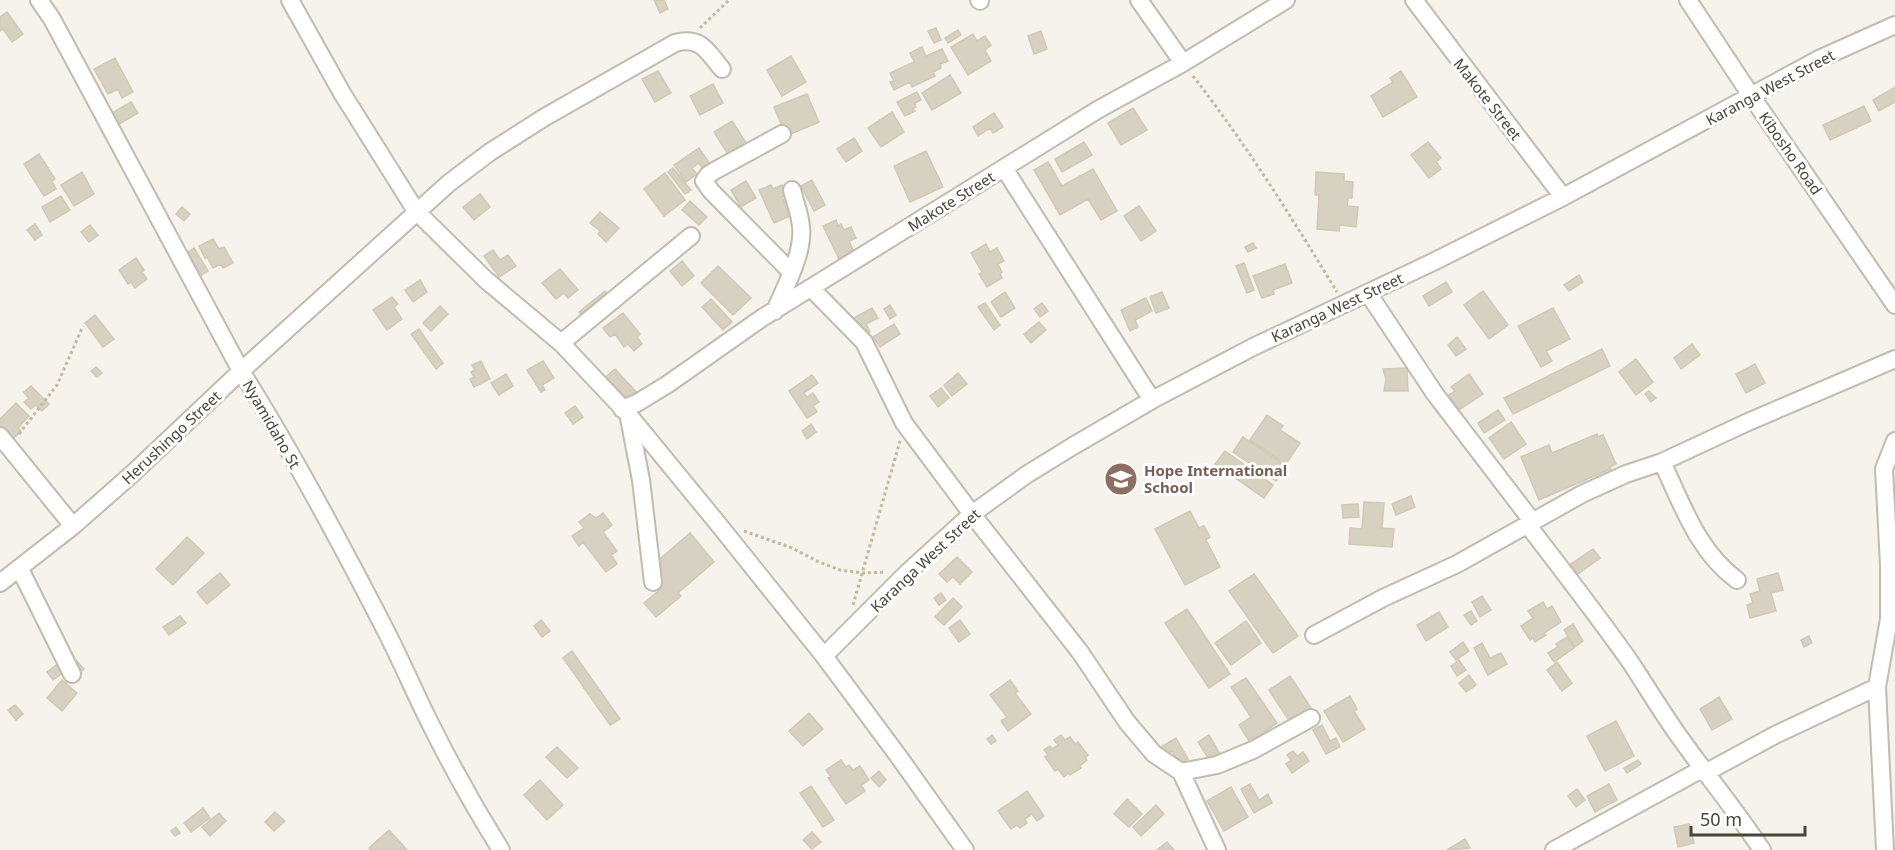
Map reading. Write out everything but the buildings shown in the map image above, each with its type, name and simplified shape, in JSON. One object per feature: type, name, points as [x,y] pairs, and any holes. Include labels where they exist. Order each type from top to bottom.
[{"type":"street","name":"Nyamidaho St","points":[[39,0],[52,20],[242,371],[334,530],[390,639],[431,726],[475,810],[501,850]]},
{"type":"street","points":[[290,0],[342,93],[416,212],[486,280],[561,343],[625,411],[720,525],[824,656],[965,850]]},
{"type":"street","points":[[1139,0],[1183,63]]},
{"type":"street","name":"Makote Street","points":[[625,411],[811,288],[1099,109],[1183,63],[1286,0]]},
{"type":"street","name":"Makote Street","points":[[1414,0],[1563,197]]},
{"type":"street","name":"Kibosho Road","points":[[1688,0],[1895,306]]},
{"type":"street","name":"Karanga West Street","points":[[824,656],[908,572],[972,514],[1026,475],[1152,400],[1253,347],[1563,197],[1819,59],[1895,26]]},
{"type":"street","name":"Herushingo Street","points":[[0,583],[73,526],[131,475],[416,212],[490,152],[640,62],[687,40]]},
{"type":"street","points":[[687,40],[700,44],[722,69]]},
{"type":"street","points":[[782,134],[716,170],[704,181],[711,191],[791,272]]},
{"type":"street","points":[[1004,168],[1152,400]]},
{"type":"street","points":[[775,311],[801,240],[801,227],[792,190]]},
{"type":"street","points":[[561,343],[691,236]]},
{"type":"street","points":[[1852,242],[1895,319]]},
{"type":"street","points":[[811,288],[864,342],[904,423],[1080,652],[1127,722],[1154,754],[1181,772],[1216,850]]},
{"type":"street","points":[[1368,293],[1435,394],[1631,663],[1703,771],[1739,815],[1762,850]]},
{"type":"street","points":[[1314,635],[1383,598],[1457,564],[1582,494],[1626,474],[1662,462],[1748,422],[1895,359]]},
{"type":"street","points":[[625,411],[641,480],[653,582]]},
{"type":"street","points":[[1885,850],[1877,687],[1889,619],[1884,469],[1895,441]]},
{"type":"street","points":[[4,442],[73,526]]},
{"type":"street","points":[[1662,462],[1708,552],[1721,568],[1737,580]]},
{"type":"street","points":[[20,569],[72,674]]},
{"type":"street","points":[[1554,850],[1703,771],[1877,687]]},
{"type":"street","points":[[1181,772],[1216,765],[1253,750],[1311,718]]},
{"type":"path","points":[[687,40],[729,0]]},
{"type":"path","points":[[1183,63],[1225,117],[1344,304]]},
{"type":"path","points":[[4,442],[51,394],[83,326]]},
{"type":"path","points":[[851,610],[904,423]]},
{"type":"path","points":[[720,525],[757,534],[840,570],[863,573],[908,572]]},
{"type":"place","name":"Hope International School","points":[[1121,479]]}]
